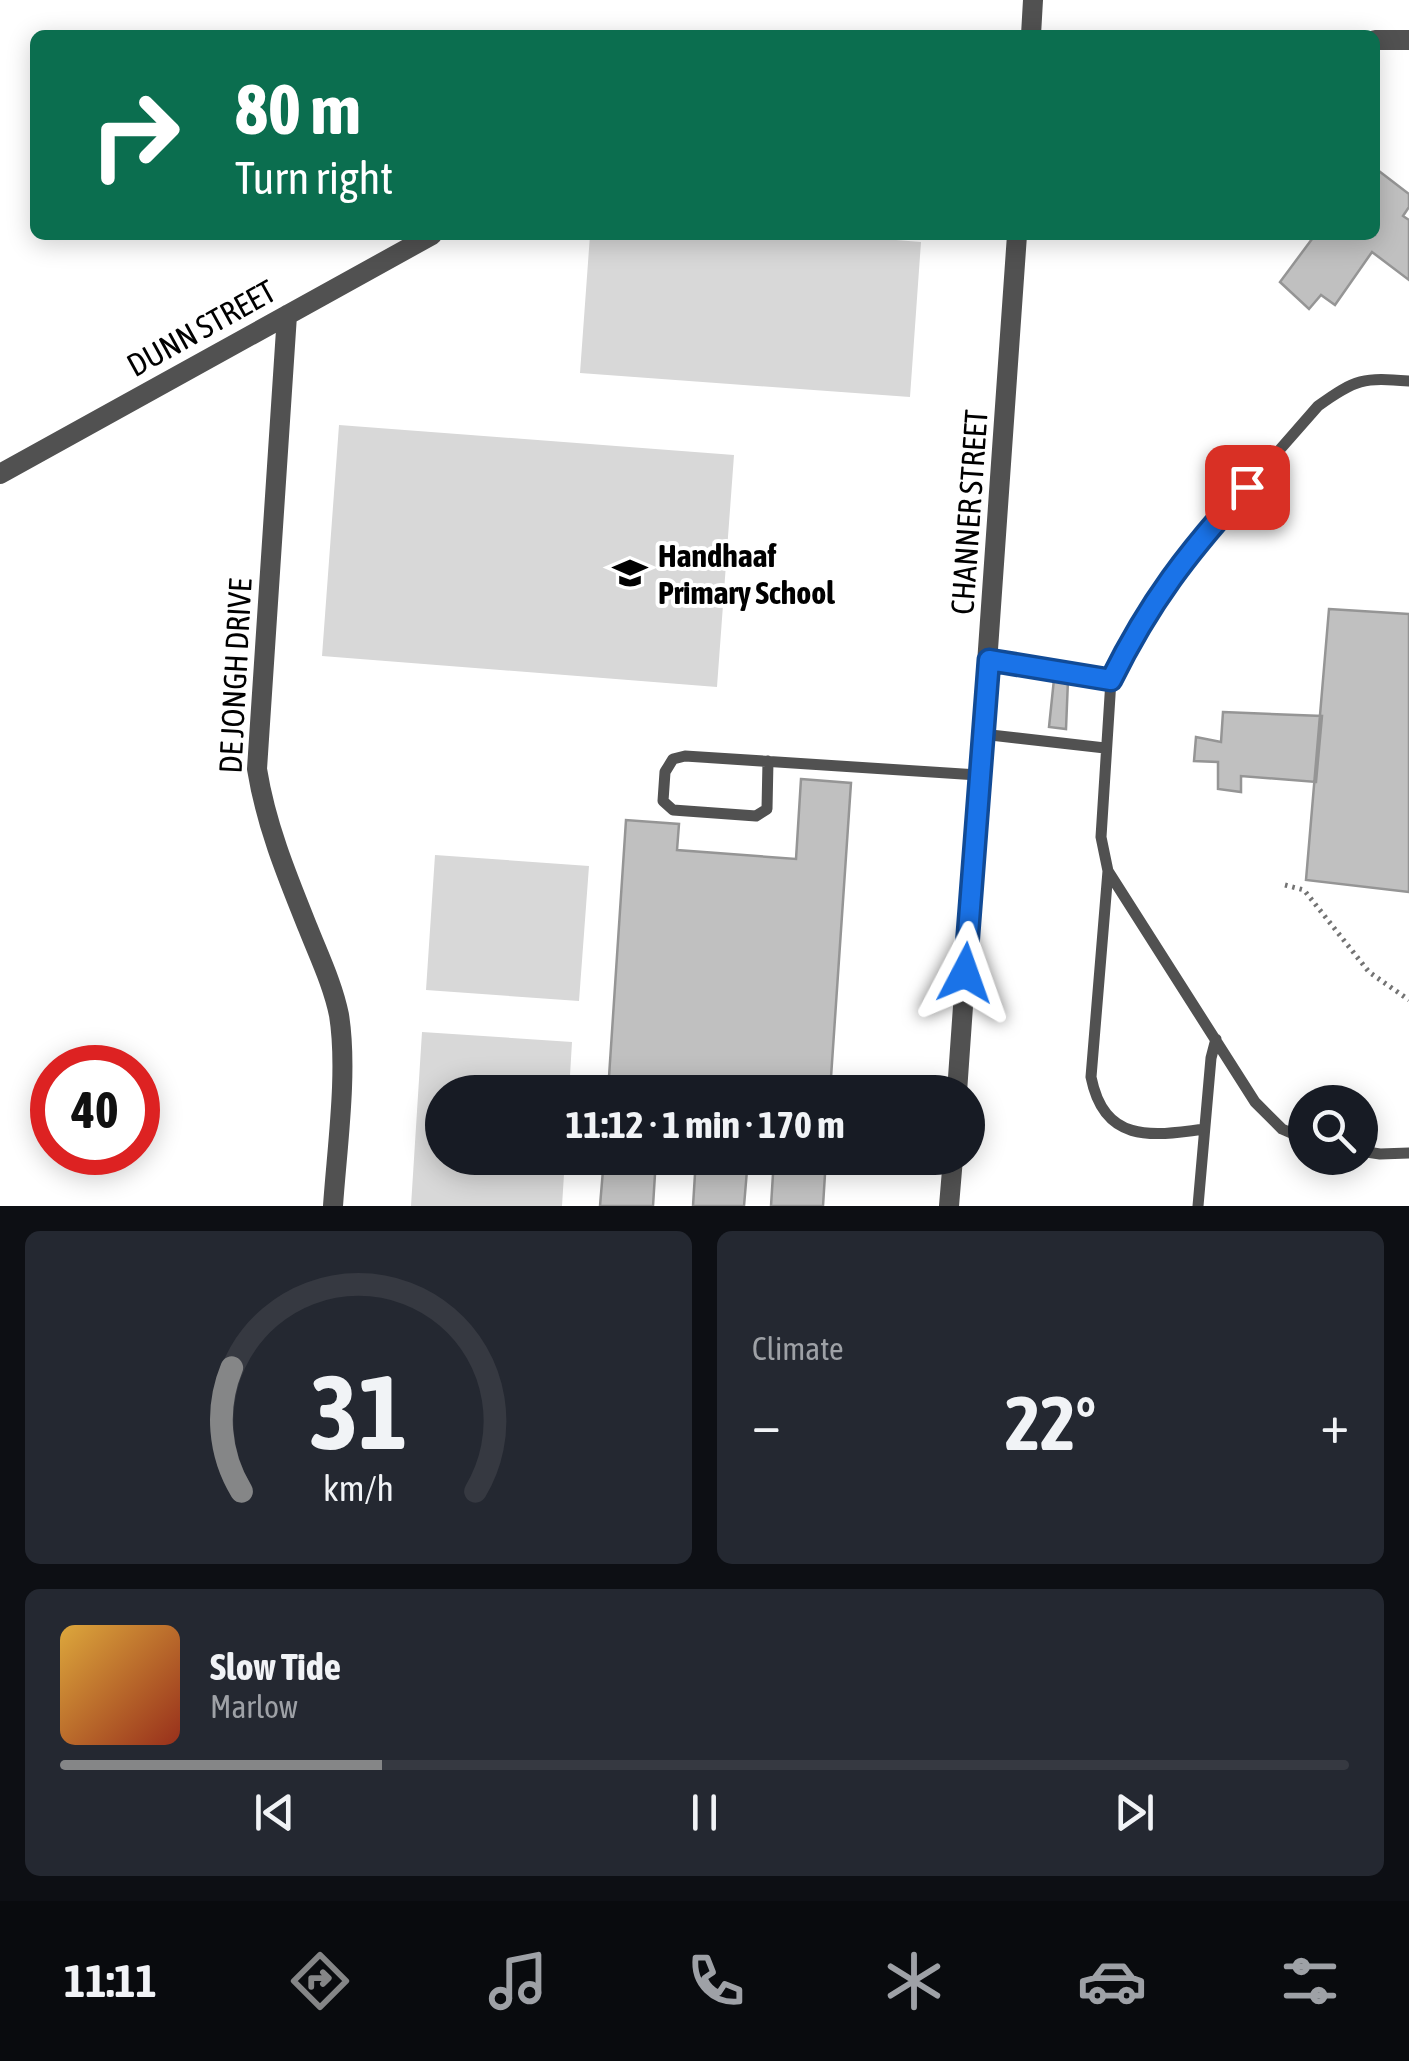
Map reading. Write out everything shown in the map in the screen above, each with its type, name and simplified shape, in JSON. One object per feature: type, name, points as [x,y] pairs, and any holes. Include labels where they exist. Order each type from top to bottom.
[{"type":"street","points":[[1031,30],[1033,0]]},
{"type":"street","points":[[1380,40],[1409,40]]},
{"type":"street","name":"DUNN STREET","points":[[0,474],[423,240]]},
{"type":"street","name":"CHANNER STREET","points":[[958,1075],[1018,240]]},
{"type":"street","name":"DE JONGH DRIVE","points":[[287,314],[257,769],[263,808],[276,850],[329,980],[338,1014],[340,1066],[332,1206]]},
{"type":"street","points":[[950,1206],[951,1175]]},
{"type":"lane","points":[[1204,1129],[1162,1135],[1118,1126],[1094,1094],[1091,1076],[1108,870],[1101,837],[1111,680],[1145,612],[1176,568],[1318,406],[1360,380],[1409,381]]},
{"type":"lane","points":[[989,660],[1111,680]]},
{"type":"lane","points":[[982,734],[1104,748]]},
{"type":"lane","points":[[768,762],[767,809],[763,814],[672,810],[664,801],[665,772],[672,759],[685,756],[978,775]]},
{"type":"lane","points":[[1108,870],[1268,1118],[1288,1131]]},
{"type":"lane","points":[[1198,1206],[1216,1038]]},
{"type":"lane","points":[[1378,1154],[1409,1153]]},
{"type":"path","points":[[1285,885],[1304,890],[1369,972],[1409,1000]]},
{"type":"shaded area","points":[[590,240],[921,242],[910,397],[580,373]]},
{"type":"shaded area","points":[[339,425],[734,455],[717,687],[322,656]]},
{"type":"shaded area","points":[[435,855],[589,866],[579,1001],[426,990]]},
{"type":"shaded area","points":[[422,1032],[572,1042],[570,1075],[425,1075],[425,1175],[564,1175],[562,1206],[411,1206]]},
{"type":"building","points":[[1380,172],[1409,194],[1409,207],[1403,216],[1409,220],[1409,280],[1372,252],[1335,305],[1321,295],[1309,309],[1280,282],[1311,240],[1380,240]]},
{"type":"building","points":[[1329,609],[1409,614],[1409,892],[1306,880]]},
{"type":"building","points":[[1054,679],[1068,680],[1066,729],[1049,727]]},
{"type":"building","points":[[1223,712],[1322,716],[1316,782],[1241,776],[1241,792],[1218,789],[1218,762],[1194,761],[1196,737],[1221,742]]},
{"type":"building","points":[[801,779],[851,783],[831,1075],[609,1075],[626,820],[679,824],[677,850],[796,859]]},
{"type":"building","points":[[603,1175],[655,1175],[653,1206],[600,1206]]},
{"type":"building","points":[[695,1175],[747,1175],[744,1206],[693,1206]]},
{"type":"building","points":[[773,1175],[825,1175],[823,1206],[771,1206]]},
{"type":"place","name":"Handhaaf Primary School","points":[[630,573]]},
{"type":"route","points":[[965,973],[989,660],[1111,680],[1145,612],[1176,568],[1247,487]]}]
